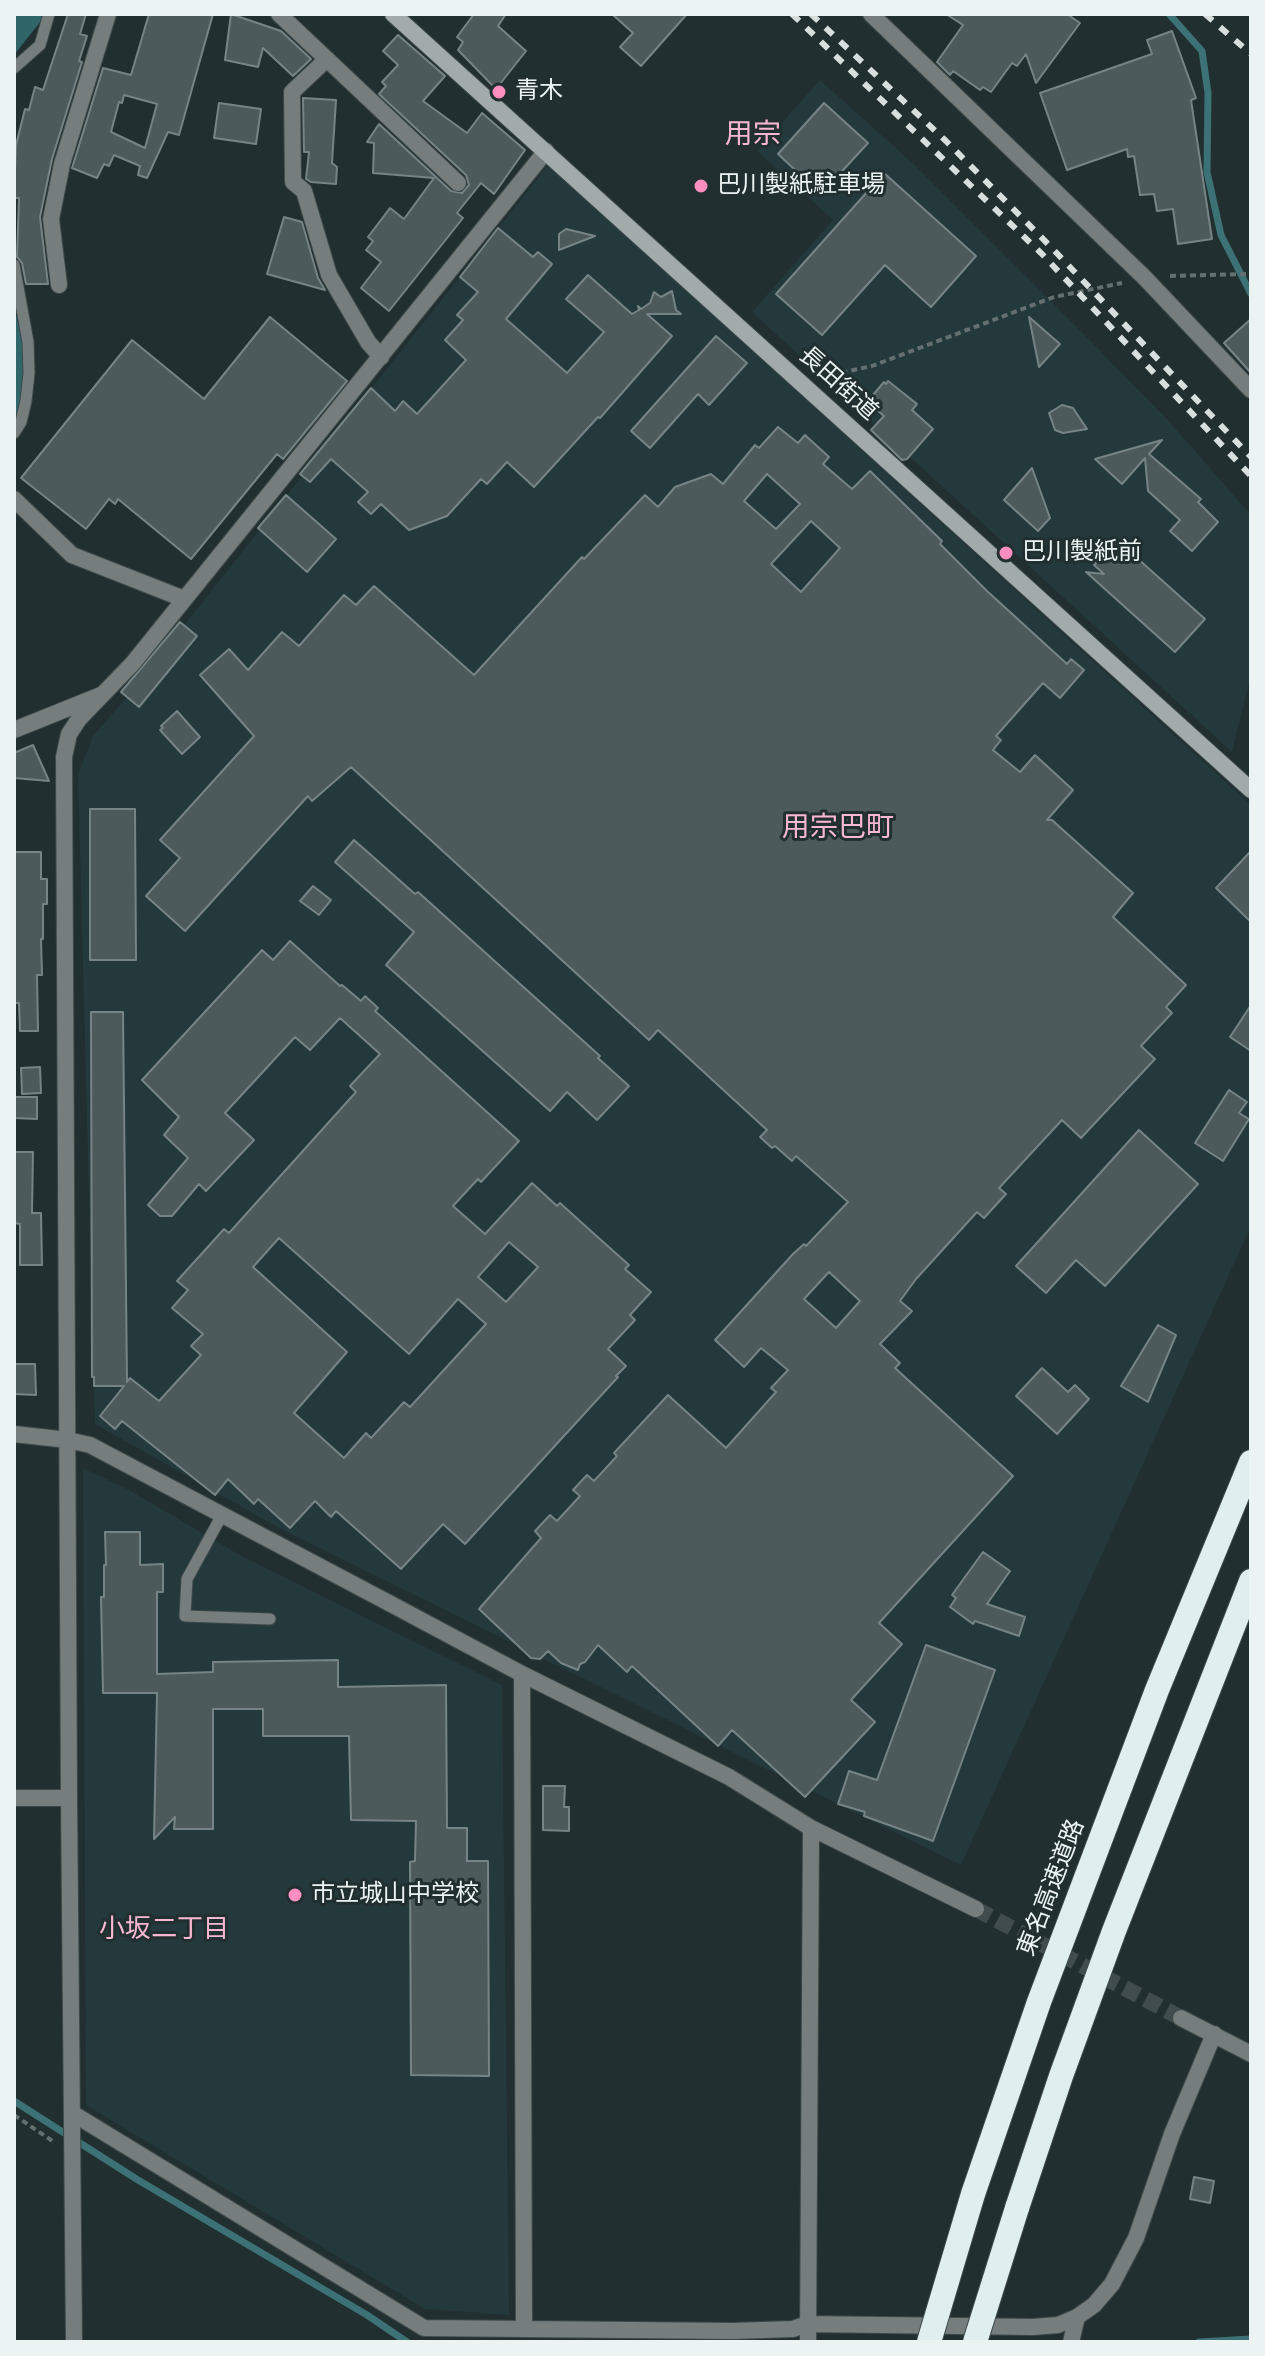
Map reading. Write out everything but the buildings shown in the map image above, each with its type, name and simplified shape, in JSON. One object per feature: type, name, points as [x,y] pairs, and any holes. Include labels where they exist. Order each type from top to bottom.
[{"type":"highway","name":"東名高速道路","points":[[929,2342],[973,2194],[1039,2002],[1124,1776],[1251,1462]]},
{"type":"highway","points":[[975,2342],[1061,2076],[1114,1931],[1251,1581]]},
{"type":"main road","name":"長田街道","points":[[393,14],[1251,790]]},
{"type":"street","points":[[59,285],[51,219],[62,164],[108,14]]},
{"type":"street","points":[[279,14],[458,183]]},
{"type":"street","points":[[871,14],[1145,278],[1251,390]]},
{"type":"street","points":[[327,59],[292,92],[293,182],[304,191],[329,275],[368,342],[381,357]]},
{"type":"street","points":[[74,2342],[64,757],[69,734],[133,663],[546,151]]},
{"type":"street","points":[[14,499],[72,555],[184,599]]},
{"type":"street","points":[[14,730],[101,695]]},
{"type":"street","points":[[14,1434],[90,1445],[522,1674],[729,1777],[811,1828],[976,1909]]},
{"type":"street","points":[[522,1674],[524,2329]]},
{"type":"street","points":[[14,1798],[69,1798]]},
{"type":"street","points":[[808,2342],[811,1828]]},
{"type":"street","points":[[1181,2018],[1251,2054]]},
{"type":"street","points":[[72,2113],[440,2337],[524,2329],[733,2331],[793,2329],[807,2324],[1058,2325],[1074,2330],[1126,2262],[1177,2121],[1214,2034]]},
{"type":"lane","points":[[14,68],[40,45],[49,14]]},
{"type":"lane","points":[[14,265],[28,342],[29,373],[21,422],[14,433]]},
{"type":"lane","points":[[222,1515],[187,1579],[185,1616],[270,1619]]},
{"type":"path","points":[[800,382],[872,366],[1054,297],[1145,278],[1251,274]]},
{"type":"path","points":[[14,2115],[72,2155]]},
{"type":"shaded area","points":[[14,14],[42,14],[41,21],[14,55]]},
{"type":"shaded area","points":[[820,80],[908,159],[1038,288],[1167,419],[1251,515],[1251,675],[1232,752],[752,312],[833,220],[757,151]]},
{"type":"shaded area","points":[[548,165],[1251,805],[1251,1226],[961,1865],[279,1528],[95,1424],[78,774],[93,736],[129,695]]},
{"type":"shaded area","points":[[14,305],[29,373],[14,425]]},
{"type":"shaded area","name":"市立城山中学校","points":[[83,1468],[129,1490],[245,1558],[502,1685],[509,2315],[425,2309],[86,2105]]},
{"type":"waterway","points":[[1169,14],[1202,51],[1208,93],[1207,172],[1221,235],[1251,294]]},
{"type":"waterway","points":[[14,2101],[138,2180],[367,2315],[407,2342]]},
{"type":"waterway","points":[[1199,2342],[1251,2339]]},
{"type":"tunnel","points":[[976,1909],[1181,2018]]},
{"type":"railway","points":[[792,14],[1041,253],[1251,476]]},
{"type":"railway","points":[[811,14],[946,141],[1251,457]]},
{"type":"railway","points":[[1205,14],[1251,54]]},
{"type":"place","name":"青木","points":[[499,92]]},
{"type":"place","name":"巴川製紙駐車場","points":[[701,186]]},
{"type":"place","name":"巴川製紙前","points":[[1006,553]]},
{"type":"place","name":"市立城山中学校","points":[[295,1895]]},
{"type":"district","name":"用宗","points":[[753,136]]},
{"type":"district","name":"用宗巴町","points":[[838,829]]},
{"type":"district","name":"小坂二丁目","points":[[164,1930]]}]
